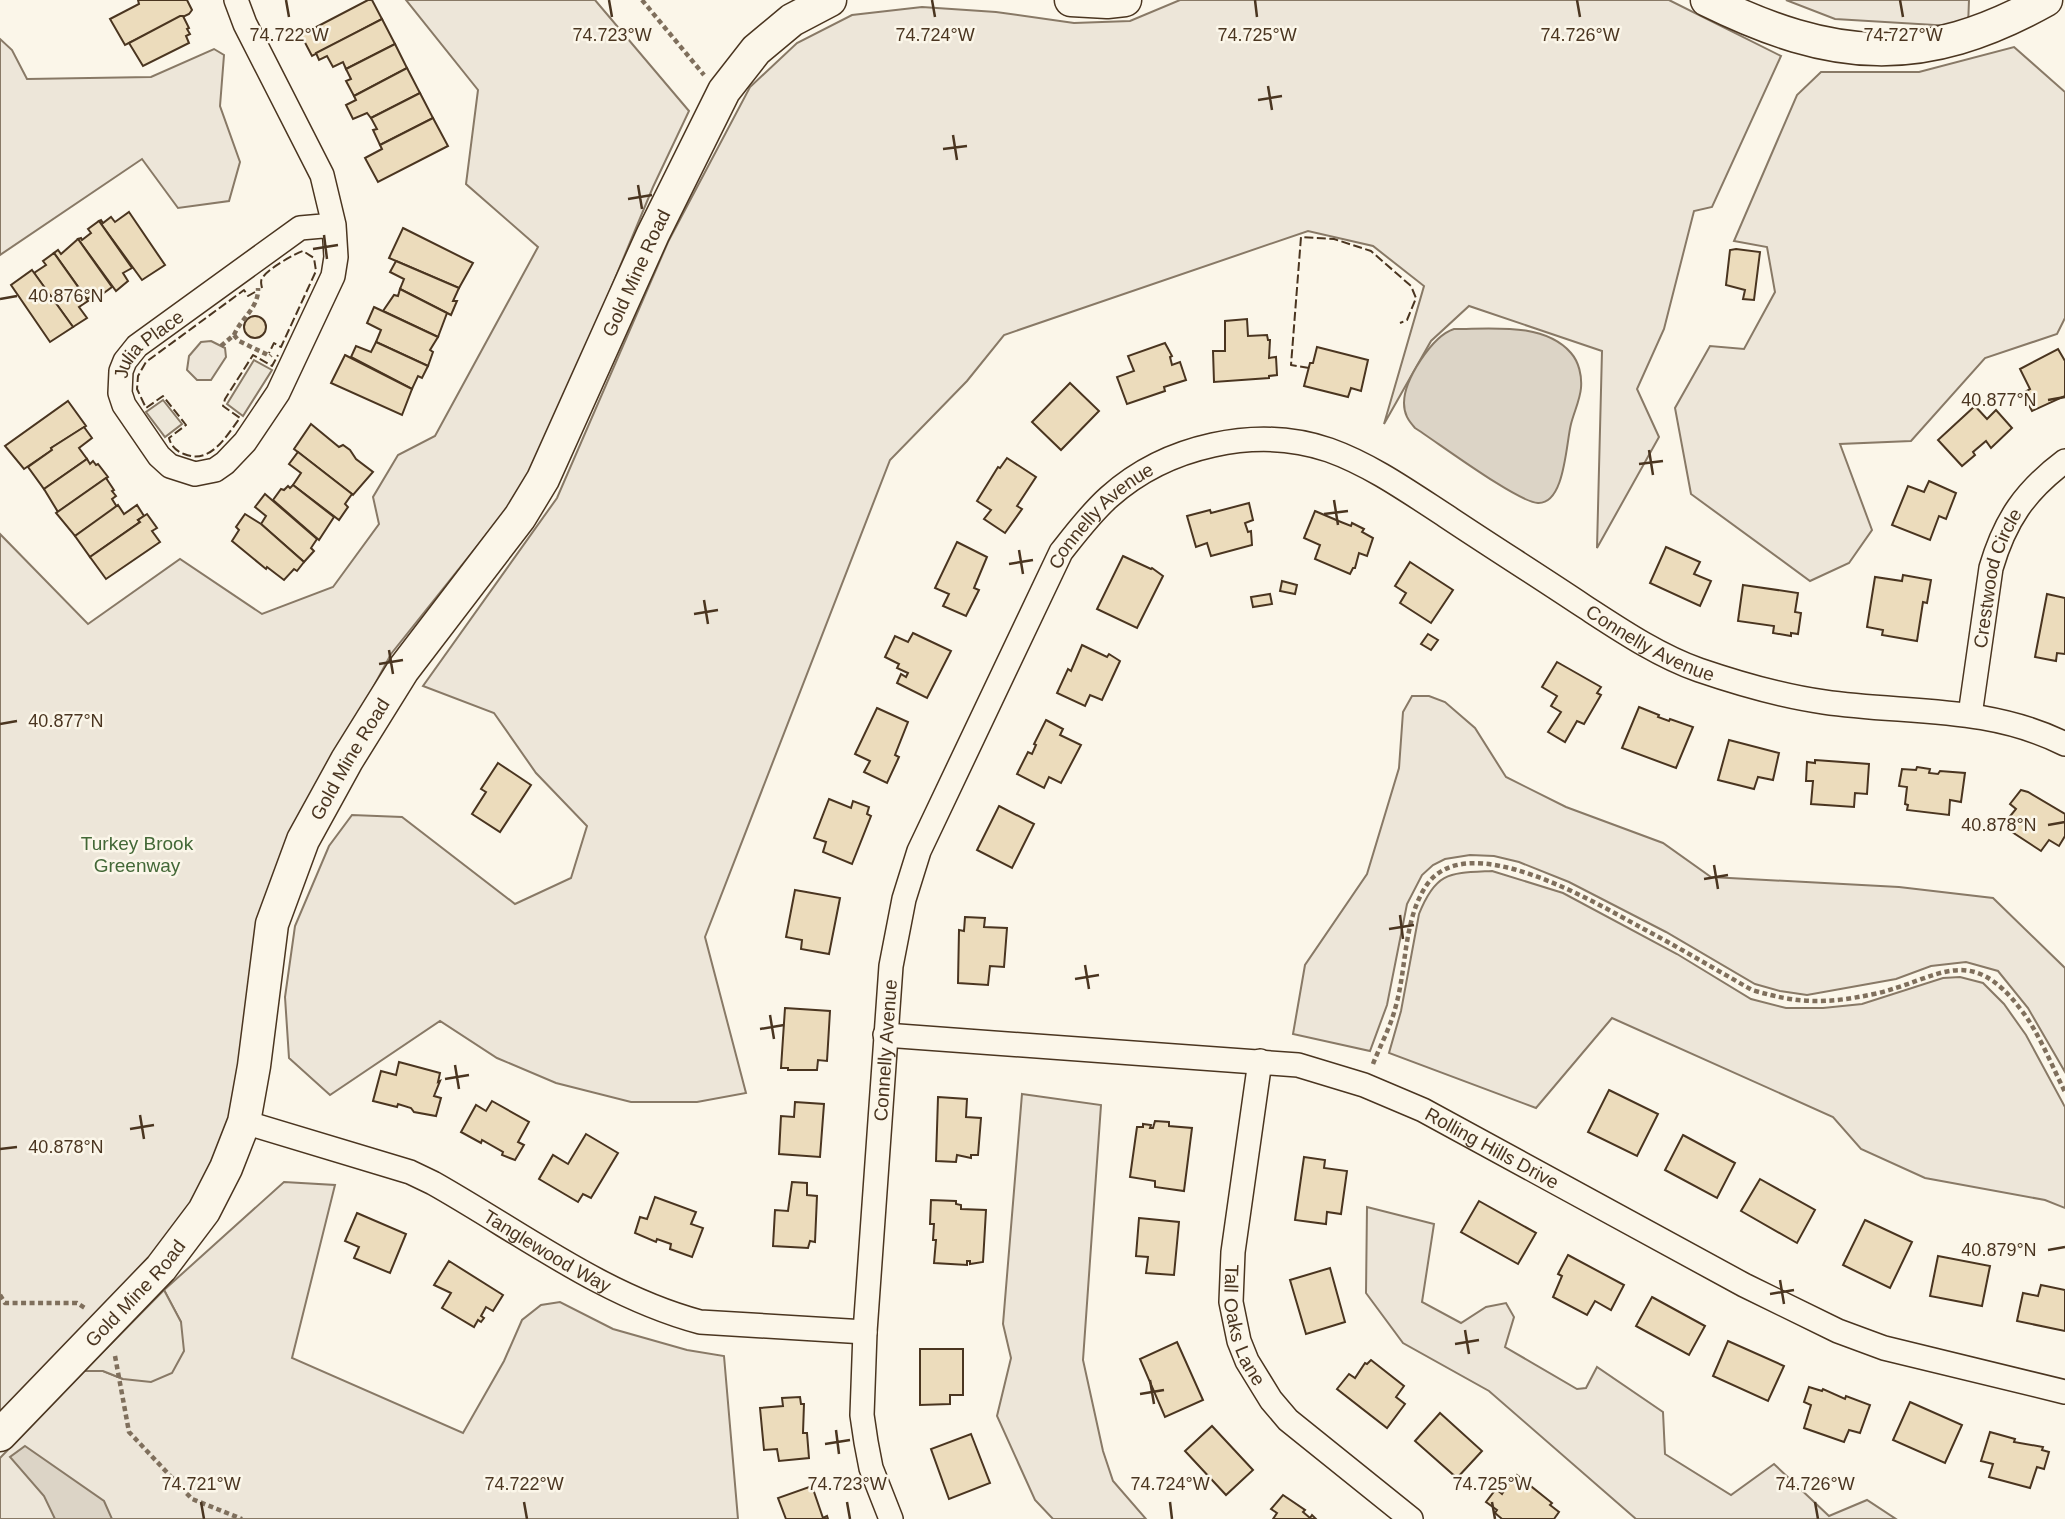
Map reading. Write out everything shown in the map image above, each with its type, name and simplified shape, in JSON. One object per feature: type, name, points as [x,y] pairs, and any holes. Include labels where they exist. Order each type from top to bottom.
[{"type":"street","name":"Julia Place","points":[[236,0],[245,24],[321,175],[334,225],[336,257],[333,276],[295,359],[255,429],[234,454],[215,470],[195,474],[170,466],[159,456],[122,401],[120,380],[125,361],[137,346],[300,228],[334,225]]},
{"type":"street","name":"Gold Mine Road","points":[[0,1435],[161,1268],[195,1224],[226,1168],[244,1122],[272,924],[303,840],[347,760],[403,670],[520,517],[543,479],[653,234],[723,91],[756,50],[792,20],[830,0]]},
{"type":"street","points":[[1071,0],[1125,0]]},
{"type":"street","points":[[1707,0],[1776,30],[1814,42],[1874,50],[1947,42],[1980,32],[2046,0]]},
{"type":"street","name":"Connelly Avenue","points":[[891,1519],[871,1468],[862,1415],[885,1035],[896,933],[919,850],[1061,552],[1095,510],[1128,481],[1156,464],[1194,449],[1243,441],[1275,440],[1326,449],[1353,460],[1423,501],[1653,649],[1689,666],[1781,695],[1825,702],[1970,715],[2014,723],[2065,744]]},
{"type":"street","name":"Crestwood Circle","points":[[1970,715],[1991,568],[1997,547],[2006,526],[2027,494],[2065,461]]},
{"type":"street","name":"Rolling Hills Drive","points":[[885,1035],[1298,1065],[1364,1085],[1423,1110],[1744,1285],[1838,1331],[1885,1348],[2065,1392]]},
{"type":"street","name":"Tall Oaks Lane","points":[[1260,1061],[1233,1252],[1231,1302],[1239,1341],[1247,1361],[1271,1400],[1288,1420],[1411,1519]]},
{"type":"street","name":"Tanglewood Way","points":[[244,1122],[385,1164],[433,1183],[626,1296],[663,1311],[700,1322],[865,1332]]},
{"type":"path","points":[[642,0],[706,78],[723,91]]},
{"type":"path","points":[[221,346],[234,335],[258,298],[259,290],[254,281]]},
{"type":"path","points":[[234,335],[239,341],[270,356],[274,350]]},
{"type":"path","points":[[1373,1064],[1395,1009],[1414,909],[1427,884],[1440,871],[1460,864],[1480,864],[1519,870],[1572,890],[1752,989],[1781,999],[1808,1003],[1840,1000],[1877,993],[1955,969],[1976,973],[1993,981],[2024,1013],[2065,1092]]},
{"type":"path","points":[[0,1295],[5,1303],[77,1303],[108,1324],[129,1432],[192,1499],[242,1519]]},
{"type":"green space","name":"Turkey Brook Greenway","points":[[406,0],[595,0],[689,111],[653,187],[533,476],[391,654],[302,820],[233,1117],[187,1212],[154,1258],[0,1419],[0,534],[88,624],[180,559],[262,614],[333,587],[379,524],[373,497],[398,455],[435,436],[538,247],[466,184],[478,90]]},
{"type":"green space","points":[[1180,0],[1669,0],[1781,56],[1712,207],[1694,211],[1664,329],[1637,389],[1659,437],[1597,548],[1602,351],[1469,306],[1431,341],[1384,424],[1424,286],[1373,246],[1308,231],[1004,335],[967,381],[890,460],[705,937],[746,1093],[697,1102],[631,1102],[556,1083],[497,1058],[440,1021],[330,1095],[289,1058],[285,997],[295,926],[329,846],[352,815],[402,817],[515,904],[571,878],[587,826],[536,773],[494,713],[423,686],[557,498],[668,242],[750,87],[797,43],[852,15],[922,7],[996,12],[1074,23],[1130,21]]},
{"type":"green space","points":[[1786,0],[1969,0],[1968,27],[1835,19]]},
{"type":"green space","points":[[0,39],[12,50],[27,79],[151,77],[214,49],[224,55],[220,106],[240,162],[229,201],[178,208],[142,159],[0,255]]},
{"type":"green space","points":[[2014,47],[2065,92],[2065,318],[2057,334],[1985,358],[1911,441],[1840,444],[1872,530],[1849,563],[1810,581],[1691,494],[1675,408],[1710,346],[1744,349],[1775,292],[1767,247],[1734,241],[1797,95],[1821,72],[1919,72]]},
{"type":"green space","points":[[211,341],[225,348],[226,357],[211,380],[197,380],[187,370],[189,356],[201,342]]},
{"type":"green space","points":[[1412,696],[1429,696],[1445,702],[1475,728],[1506,777],[1566,807],[1663,843],[1711,877],[1899,887],[1993,898],[2065,968],[2065,1072],[2028,1008],[1998,971],[1966,962],[1931,966],[1896,979],[1807,995],[1780,991],[1755,984],[1666,932],[1569,882],[1519,862],[1494,856],[1470,855],[1445,859],[1422,875],[1407,904],[1387,1005],[1370,1051],[1293,1034],[1305,965],[1367,874],[1399,768],[1403,712]]},
{"type":"green space","points":[[1492,871],[1563,893],[1677,954],[1751,999],[1786,1008],[1862,1004],[1943,978],[1960,977],[1983,983],[2004,1004],[2026,1035],[2065,1107],[2065,1208],[2045,1200],[1925,1178],[1861,1149],[1833,1117],[1612,1018],[1536,1108],[1389,1053],[1401,1011],[1419,914],[1425,900],[1438,882],[1446,877]]},
{"type":"green space","points":[[1022,1094],[1101,1105],[1083,1360],[1103,1451],[1113,1481],[1146,1519],[1053,1519],[1035,1500],[997,1416],[1011,1358],[1003,1324]]},
{"type":"green space","points":[[284,1182],[335,1185],[292,1358],[463,1433],[504,1361],[522,1320],[541,1305],[560,1302],[613,1329],[687,1350],[724,1356],[738,1519],[0,1519],[0,1458],[84,1371],[103,1371],[123,1379],[181,1322],[164,1290]]},
{"type":"green space","points":[[1367,1207],[1434,1224],[1422,1302],[1461,1323],[1486,1307],[1506,1303],[1514,1317],[1505,1347],[1577,1389],[1586,1388],[1597,1367],[1663,1412],[1665,1454],[1731,1495],[1774,1464],[1829,1516],[1867,1500],[1896,1519],[1636,1519],[1489,1391],[1403,1343],[1366,1293]]},
{"type":"shaded area","points":[[1500,328],[1532,332],[1560,343],[1576,361],[1580,374],[1580,392],[1563,471],[1554,494],[1547,501],[1538,503],[1528,500],[1496,483],[1415,428],[1407,417],[1404,407],[1405,394],[1414,371],[1437,340],[1454,329]]},
{"type":"shaded area","points":[[254,360],[272,370],[243,416],[227,404]]},
{"type":"shaded area","points":[[163,400],[182,424],[165,437],[146,412]]},
{"type":"shaded area","points":[[164,1290],[181,1322],[184,1351],[172,1373],[151,1382],[123,1379],[103,1371],[84,1371]]},
{"type":"shaded area","points":[[25,1446],[104,1501],[112,1519],[55,1519],[44,1496],[10,1457]]},
{"type":"building","points":[[138,0],[187,0],[192,10],[189,14],[125,45],[110,19],[139,4]]},
{"type":"building","points":[[372,0],[382,19],[312,56],[301,35]]},
{"type":"building","points":[[183,16],[189,28],[187,29],[190,34],[186,36],[189,43],[143,66],[129,43]]},
{"type":"building","points":[[382,19],[395,44],[346,69],[343,62],[333,67],[327,56],[319,60],[316,53]]},
{"type":"building","points":[[395,44],[407,68],[354,96],[346,81],[351,79],[346,69]]},
{"type":"building","points":[[407,68],[420,93],[371,118],[367,113],[353,119],[346,105],[356,100],[354,96]]},
{"type":"building","points":[[420,93],[433,118],[380,145],[373,130],[377,129],[371,118]]},
{"type":"building","points":[[433,118],[448,146],[378,182],[365,158],[382,149],[380,145]]},
{"type":"building","points":[[129,212],[165,265],[142,280],[99,221],[103,223],[111,217],[115,222]]},
{"type":"building","points":[[99,221],[132,268],[123,273],[128,281],[116,291],[78,239],[82,240],[91,233],[88,229]]},
{"type":"building","points":[[403,228],[473,263],[459,288],[389,258]]},
{"type":"building","points":[[78,239],[112,287],[97,298],[94,295],[87,299],[54,253],[58,250],[61,254]]},
{"type":"building","points":[[1730,250],[1760,252],[1754,300],[1743,299],[1745,290],[1726,285]]},
{"type":"building","points":[[54,253],[88,301],[79,307],[87,318],[73,327],[34,273],[46,265],[43,261]]},
{"type":"building","points":[[396,261],[459,288],[451,315],[400,289],[404,279],[390,272]]},
{"type":"building","points":[[32,270],[73,327],[50,342],[11,285]]},
{"type":"building","points":[[400,289],[447,313],[438,337],[383,311],[394,295],[398,296]]},
{"type":"building","points":[[374,307],[438,337],[430,350],[433,352],[428,366],[376,342],[381,330],[367,323]]},
{"type":"building","points":[[255,316],[263,319],[266,327],[263,335],[255,338],[247,335],[244,327],[247,319]]},
{"type":"building","points":[[1247,319],[1248,336],[1267,335],[1270,340],[1269,358],[1276,357],[1277,375],[1214,382],[1213,351],[1225,351],[1225,321]]},
{"type":"building","points":[[376,342],[428,366],[422,378],[418,376],[412,389],[351,357],[356,346],[371,352]]},
{"type":"building","points":[[1165,343],[1172,356],[1172,365],[1180,362],[1186,380],[1164,387],[1165,391],[1127,404],[1117,377],[1134,371],[1128,356]]},
{"type":"building","points":[[1317,347],[1368,360],[1361,391],[1351,388],[1348,397],[1304,386]]},
{"type":"building","points":[[2058,349],[2065,361],[2065,396],[2032,411],[2023,393],[2030,389],[2020,369]]},
{"type":"building","points":[[345,355],[412,389],[402,415],[331,383]]},
{"type":"building","points":[[1070,383],[1099,411],[1061,450],[1032,422]]},
{"type":"building","points":[[68,401],[86,426],[24,469],[5,446]]},
{"type":"building","points":[[1975,406],[1987,419],[1996,410],[2012,428],[1991,448],[1986,441],[1962,466],[1938,440]]},
{"type":"building","points":[[311,424],[339,447],[343,445],[350,450],[356,459],[373,472],[353,495],[294,449]]},
{"type":"building","points":[[84,427],[92,438],[79,448],[87,459],[44,489],[28,467]]},
{"type":"building","points":[[298,452],[352,494],[345,504],[348,507],[339,520],[293,485],[301,473],[289,464]]},
{"type":"building","points":[[1007,458],[1036,477],[1017,506],[1022,509],[1005,533],[984,519],[991,510],[977,501],[998,467],[1000,468]]},
{"type":"building","points":[[87,459],[90,464],[93,461],[98,464],[108,477],[58,512],[44,489]]},
{"type":"building","points":[[106,478],[114,490],[112,491],[116,496],[112,499],[117,507],[75,536],[56,513]]},
{"type":"building","points":[[1929,481],[1956,493],[1946,519],[1939,516],[1930,540],[1892,525],[1908,486],[1924,492]]},
{"type":"building","points":[[293,485],[334,517],[319,540],[273,500],[281,489]]},
{"type":"building","points":[[265,494],[317,539],[311,548],[314,551],[304,562],[261,524],[266,516],[255,507]]},
{"type":"building","points":[[1249,503],[1253,520],[1245,523],[1248,532],[1251,531],[1252,545],[1211,556],[1207,543],[1196,547],[1187,516]]},
{"type":"building","points":[[118,505],[124,514],[137,505],[144,516],[138,520],[140,522],[90,557],[75,536]]},
{"type":"building","points":[[1315,511],[1351,526],[1352,523],[1373,538],[1367,556],[1359,553],[1355,568],[1350,574],[1315,559],[1320,545],[1304,538]]},
{"type":"building","points":[[147,514],[157,528],[152,531],[160,542],[106,579],[90,557],[140,522],[138,520]]},
{"type":"building","points":[[245,514],[261,524],[304,562],[297,571],[294,569],[284,580],[232,541],[239,530],[236,527]]},
{"type":"building","points":[[957,542],[987,557],[974,588],[979,590],[966,616],[943,606],[949,594],[935,588]]},
{"type":"building","points":[[1666,547],[1700,562],[1694,574],[1711,581],[1700,606],[1650,583]]},
{"type":"building","points":[[1123,556],[1152,568],[1163,576],[1137,628],[1097,609]]},
{"type":"building","points":[[1410,562],[1453,590],[1431,623],[1400,603],[1406,593],[1395,586]]},
{"type":"building","points":[[1903,575],[1931,580],[1927,603],[1923,602],[1917,641],[1882,635],[1883,630],[1867,627],[1875,577],[1902,581]]},
{"type":"building","points":[[1282,581],[1297,585],[1295,594],[1280,591]]},
{"type":"building","points":[[1743,585],[1798,593],[1795,612],[1801,613],[1798,634],[1791,633],[1791,636],[1773,633],[1774,626],[1738,621]]},
{"type":"building","points":[[1270,594],[1272,604],[1253,607],[1251,597]]},
{"type":"building","points":[[2047,594],[2065,598],[2065,654],[2057,653],[2056,661],[2035,657]]},
{"type":"building","points":[[913,633],[951,651],[927,698],[897,683],[901,674],[906,677],[908,673],[897,668],[899,664],[885,657],[895,636],[908,642]]},
{"type":"building","points":[[1428,634],[1438,640],[1431,650],[1421,644]]},
{"type":"building","points":[[1082,645],[1107,657],[1109,654],[1120,661],[1102,700],[1090,695],[1085,706],[1057,693],[1068,669],[1071,671]]},
{"type":"building","points":[[1557,662],[1601,687],[1597,693],[1601,695],[1584,724],[1577,721],[1565,742],[1548,732],[1561,712],[1551,706],[1557,696],[1542,687]]},
{"type":"building","points":[[1639,707],[1659,715],[1658,717],[1693,727],[1676,768],[1622,748]]},
{"type":"building","points":[[877,708],[908,722],[895,755],[899,757],[887,783],[864,772],[870,761],[855,754]]},
{"type":"building","points":[[1046,720],[1063,729],[1060,735],[1081,745],[1061,783],[1049,777],[1044,788],[1017,774],[1028,752],[1032,754]]},
{"type":"building","points":[[1729,740],[1779,753],[1773,780],[1758,777],[1754,789],[1718,780]]},
{"type":"building","points":[[1815,760],[1869,764],[1867,794],[1855,793],[1854,807],[1811,804],[1813,781],[1806,781],[1807,762],[1815,763]]},
{"type":"building","points":[[498,763],[531,785],[500,832],[472,814],[486,792],[481,789]]},
{"type":"building","points":[[1917,767],[1930,769],[1929,773],[1965,773],[1961,802],[1950,800],[1949,815],[1907,810],[1907,787],[1899,786],[1902,769],[1916,770]]},
{"type":"building","points":[[2021,790],[2065,814],[2065,836],[2059,846],[2049,840],[2041,851],[2006,828],[2007,820],[2016,809],[2010,804]]},
{"type":"building","points":[[829,799],[851,808],[853,801],[869,807],[867,814],[871,816],[852,864],[823,852],[826,842],[814,838]]},
{"type":"building","points":[[999,806],[1034,824],[1012,868],[977,850]]},
{"type":"building","points":[[795,890],[840,898],[829,954],[801,949],[802,940],[786,937]]},
{"type":"building","points":[[965,917],[985,918],[984,927],[1007,928],[1004,967],[990,966],[988,985],[958,983],[959,930],[964,931]]},
{"type":"building","points":[[785,1008],[830,1011],[827,1061],[818,1060],[817,1070],[781,1068]]},
{"type":"building","points":[[399,1062],[440,1073],[434,1096],[441,1098],[436,1116],[414,1112],[411,1108],[398,1104],[397,1107],[373,1101],[381,1071],[396,1075]]},
{"type":"building","points":[[1609,1090],[1658,1114],[1637,1156],[1588,1132]]},
{"type":"building","points":[[938,1097],[967,1099],[966,1117],[981,1118],[978,1155],[971,1155],[971,1158],[957,1155],[956,1162],[936,1161]]},
{"type":"building","points":[[492,1101],[529,1122],[518,1142],[524,1145],[515,1160],[502,1155],[503,1152],[482,1140],[481,1143],[461,1132],[476,1105],[486,1111]]},
{"type":"building","points":[[795,1102],[824,1104],[820,1157],[779,1154],[781,1116],[794,1117]]},
{"type":"building","points":[[1155,1121],[1169,1122],[1169,1126],[1192,1128],[1184,1191],[1155,1187],[1155,1181],[1130,1177],[1137,1127],[1143,1127],[1143,1124],[1153,1128]]},
{"type":"building","points":[[586,1134],[618,1153],[591,1198],[583,1194],[578,1202],[539,1179],[553,1155],[568,1164]]},
{"type":"building","points":[[1683,1135],[1735,1163],[1717,1198],[1665,1170]]},
{"type":"building","points":[[1304,1157],[1325,1160],[1324,1168],[1347,1171],[1341,1214],[1327,1212],[1326,1224],[1295,1220]]},
{"type":"building","points":[[1760,1179],[1815,1210],[1797,1243],[1741,1211]]},
{"type":"building","points":[[792,1182],[807,1183],[807,1195],[817,1196],[815,1242],[810,1241],[808,1248],[773,1246],[775,1210],[788,1211]]},
{"type":"building","points":[[655,1197],[696,1212],[691,1224],[703,1228],[692,1257],[670,1249],[671,1244],[657,1239],[656,1242],[635,1233],[640,1217],[647,1219]]},
{"type":"building","points":[[931,1200],[956,1201],[956,1204],[961,1205],[961,1209],[986,1210],[983,1262],[970,1264],[970,1261],[967,1261],[967,1265],[934,1263],[936,1240],[933,1240],[934,1224],[930,1224]]},
{"type":"building","points":[[1479,1201],[1536,1233],[1518,1264],[1461,1232]]},
{"type":"building","points":[[357,1213],[406,1234],[390,1273],[354,1258],[359,1247],[345,1241]]},
{"type":"building","points":[[1139,1218],[1179,1222],[1174,1275],[1146,1273],[1148,1257],[1136,1256]]},
{"type":"building","points":[[1865,1220],[1912,1242],[1890,1288],[1843,1265]]},
{"type":"building","points":[[1568,1255],[1624,1285],[1611,1310],[1595,1301],[1587,1315],[1553,1297],[1562,1276],[1558,1274]]},
{"type":"building","points":[[1938,1256],[1990,1266],[1982,1306],[1930,1296]]},
{"type":"building","points":[[449,1261],[503,1295],[493,1311],[486,1307],[481,1316],[484,1318],[481,1322],[478,1320],[474,1327],[442,1308],[451,1293],[434,1285]]},
{"type":"building","points":[[1330,1268],[1345,1322],[1306,1334],[1290,1280]]},
{"type":"building","points":[[2041,1285],[2065,1290],[2065,1331],[2017,1321],[2023,1293],[2038,1296]]},
{"type":"building","points":[[1652,1297],[1705,1326],[1689,1355],[1636,1326]]},
{"type":"building","points":[[1728,1341],[1784,1366],[1768,1401],[1713,1376]]},
{"type":"building","points":[[1177,1342],[1203,1400],[1165,1417],[1140,1359]]},
{"type":"building","points":[[920,1349],[963,1349],[963,1395],[950,1395],[950,1404],[920,1405]]},
{"type":"building","points":[[1371,1360],[1404,1386],[1396,1397],[1405,1404],[1387,1428],[1337,1389],[1349,1374],[1355,1378],[1365,1363]]},
{"type":"building","points":[[1809,1387],[1870,1405],[1860,1433],[1849,1430],[1844,1442],[1804,1428],[1811,1405],[1804,1402]]},
{"type":"building","points":[[800,1397],[801,1404],[804,1404],[803,1433],[807,1433],[809,1458],[779,1461],[777,1449],[764,1450],[760,1408],[783,1406],[782,1398]]},
{"type":"building","points":[[1910,1402],[1962,1425],[1945,1463],[1893,1440]]},
{"type":"building","points":[[1440,1413],[1482,1451],[1457,1478],[1415,1441]]},
{"type":"building","points":[[1212,1426],[1253,1470],[1226,1495],[1185,1451]]},
{"type":"building","points":[[1990,1432],[2015,1439],[2014,1442],[2043,1447],[2042,1450],[2049,1452],[2044,1469],[2037,1467],[2030,1488],[1989,1477],[1993,1464],[1981,1461]]},
{"type":"building","points":[[971,1434],[990,1483],[949,1499],[931,1449]]},
{"type":"building","points":[[1517,1475],[1552,1503],[1550,1505],[1559,1512],[1554,1519],[1502,1519],[1495,1513],[1497,1510],[1486,1502],[1496,1489],[1502,1494]]},
{"type":"building","points":[[812,1486],[823,1518],[827,1516],[828,1519],[786,1519],[778,1498]]},
{"type":"building","points":[[1283,1495],[1305,1510],[1303,1512],[1310,1518],[1312,1515],[1316,1519],[1273,1519],[1277,1513],[1271,1509]]},
{"type":"fence","points":[[1309,368],[1291,365],[1301,237],[1334,239],[1371,251],[1411,286],[1416,298],[1407,320],[1400,323]]},
{"type":"fence","points":[[262,288],[262,278],[288,258],[303,251],[314,258],[316,271],[281,347],[274,343],[269,353]]},
{"type":"fence","points":[[255,292],[248,296],[244,290],[146,362],[138,376],[137,389],[146,408],[163,396],[186,425],[169,438],[174,448],[184,454],[202,456],[217,447],[240,418],[223,406],[253,355],[272,366],[278,355]]}]
